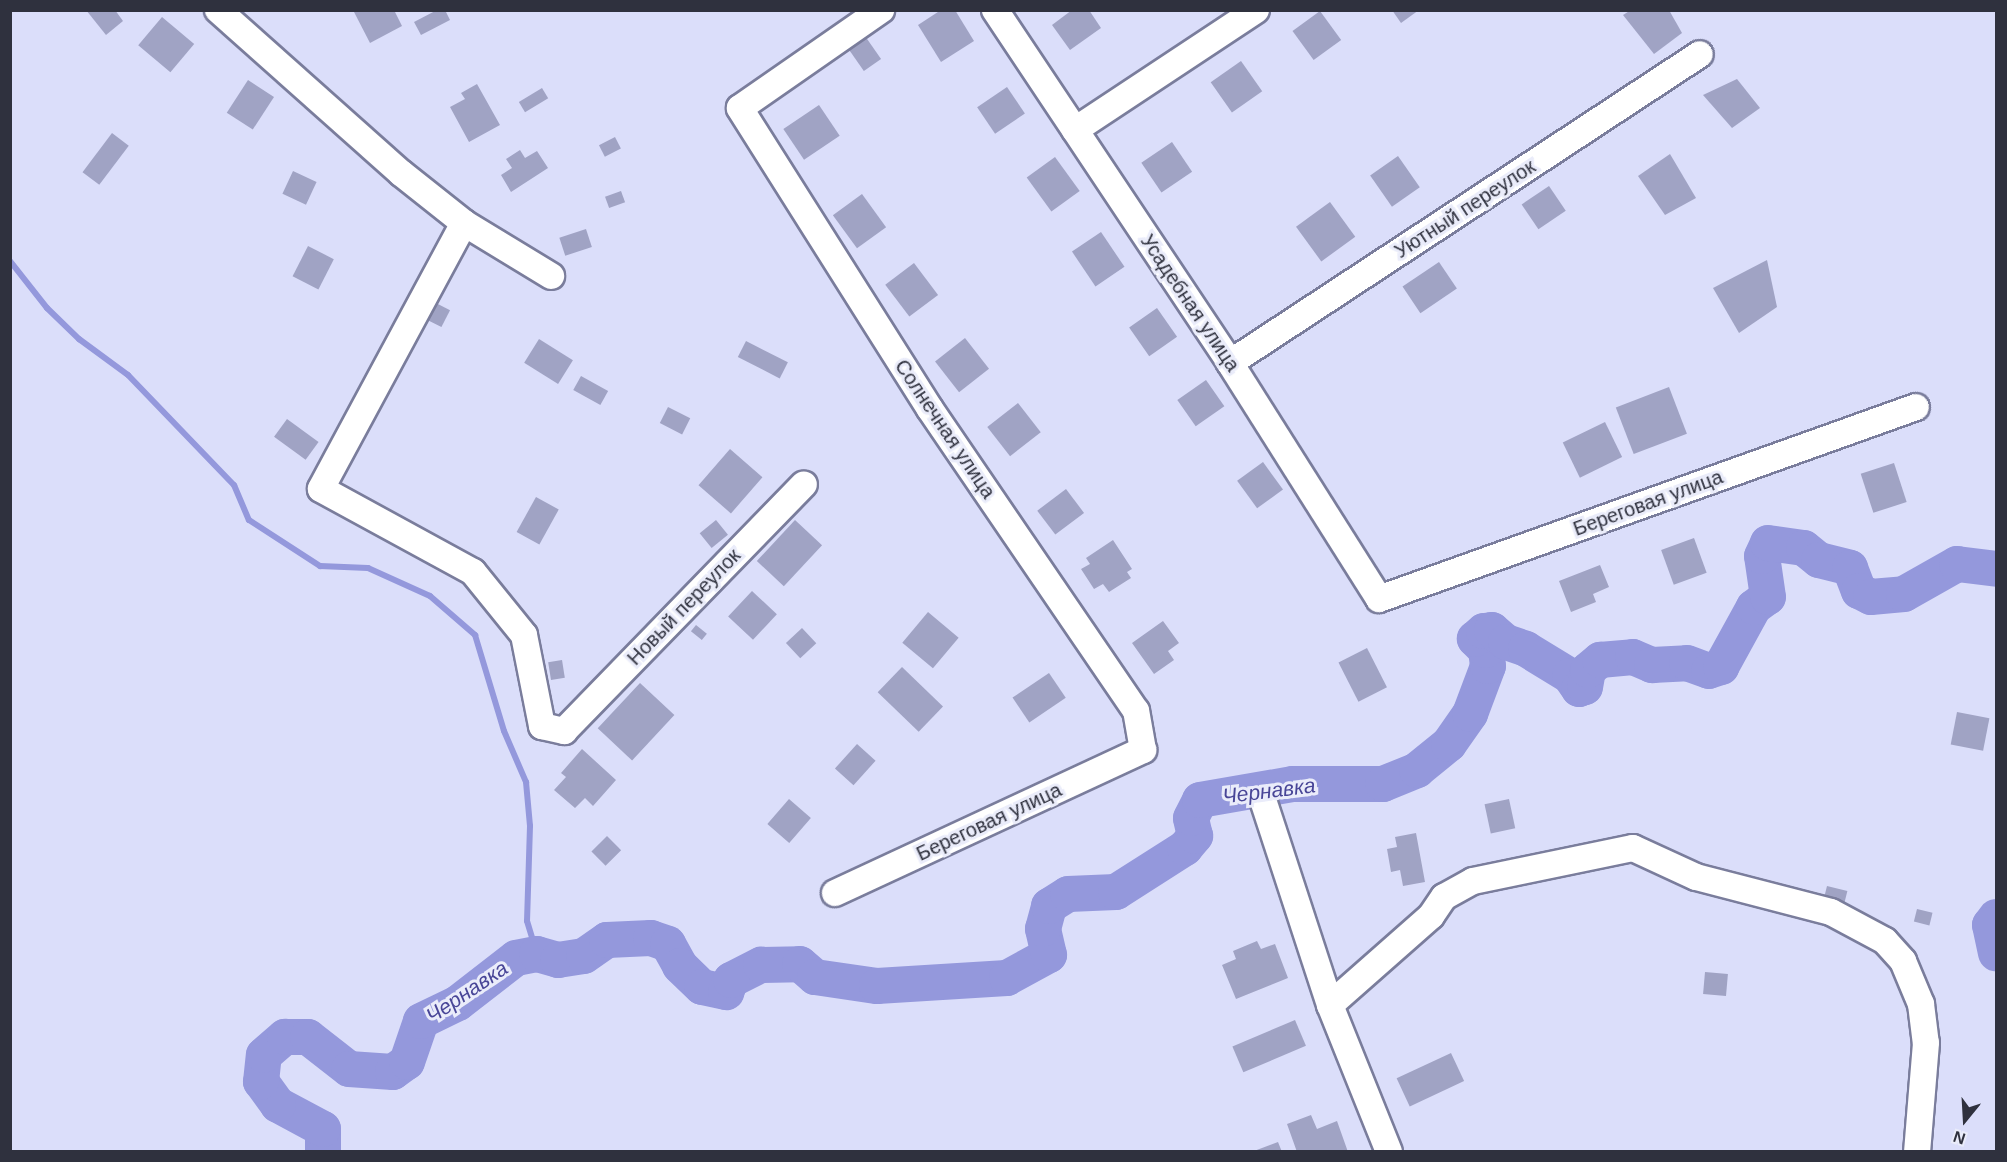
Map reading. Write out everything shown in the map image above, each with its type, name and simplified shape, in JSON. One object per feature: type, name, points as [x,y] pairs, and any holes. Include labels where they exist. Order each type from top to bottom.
[{"type":"street","points":[[218,10],[401,173],[464,222],[551,276]]},
{"type":"street","name":"Солнечная улица","points":[[881,10],[740,108],[930,409],[1136,711],[1143,750]]},
{"type":"street","name":"Усадебная улица","points":[[995,10],[1230,363],[1379,599]]},
{"type":"street","points":[[1075,130],[1256,10]]},
{"type":"street","name":"Уютный переулок","points":[[1230,363],[1700,54]]},
{"type":"street","name":"Новый переулок","points":[[464,222],[321,489],[473,572],[524,635],[542,726],[564,731],[804,484]]},
{"type":"street","name":"Береговая улица","points":[[1379,599],[1916,407]]},
{"type":"street","name":"Береговая улица","points":[[835,893],[1143,750]]},
{"type":"street","points":[[1264,803],[1330,1005],[1389,1152]]},
{"type":"street","points":[[1330,1005],[1431,916],[1444,897],[1473,881],[1633,848],[1696,877],[1831,912],[1885,941],[1903,961],[1921,1004],[1926,1043],[1917,1152]]},
{"type":"water","points":[[1093,876],[1110,893],[1098,904],[1085,906],[1072,889],[1074,883]]},
{"type":"water","points":[[953,969],[962,973],[966,982],[962,991],[953,995],[944,991],[940,982],[944,973]]},
{"type":"building","points":[[86,10],[115,10],[123,21],[106,35]]},
{"type":"building","points":[[353,10],[394,10],[402,26],[370,43]]},
{"type":"building","points":[[437,10],[445,10],[450,20],[421,35],[414,22]]},
{"type":"building","points":[[941,10],[955,10],[974,41],[941,62],[918,25]]},
{"type":"building","points":[[1072,10],[1089,10],[1101,28],[1070,50],[1052,25]]},
{"type":"building","points":[[1392,10],[1419,10],[1401,23]]},
{"type":"building","points":[[1631,10],[1669,10],[1682,33],[1654,54],[1623,15]]},
{"type":"building","points":[[1320,11],[1341,40],[1314,60],[1292,31]]},
{"type":"building","points":[[162,17],[194,44],[170,72],[138,45]]},
{"type":"building","points":[[865,36],[881,59],[864,71],[848,48]]},
{"type":"building","points":[[1241,61],[1262,91],[1232,113],[1211,82]]},
{"type":"building","points":[[1737,79],[1760,108],[1732,128],[1703,95]]},
{"type":"building","points":[[248,80],[274,97],[253,130],[227,113]]},
{"type":"building","points":[[477,84],[500,125],[469,142],[450,107],[465,99],[461,93]]},
{"type":"building","points":[[1007,87],[1025,114],[995,134],[977,107]]},
{"type":"building","points":[[542,88],[548,98],[525,112],[519,102]]},
{"type":"building","points":[[819,105],[840,136],[804,160],[783,129]]},
{"type":"building","points":[[112,133],[129,146],[99,185],[83,172]]},
{"type":"building","points":[[615,137],[621,149],[605,157],[599,145]]},
{"type":"building","points":[[1172,142],[1192,172],[1161,193],[1141,163]]},
{"type":"building","points":[[520,150],[525,158],[537,151],[548,168],[511,192],[501,175],[512,168],[506,159]]},
{"type":"building","points":[[1670,154],[1696,198],[1665,215],[1638,176]]},
{"type":"building","points":[[1398,156],[1420,187],[1392,207],[1370,176]]},
{"type":"building","points":[[1055,157],[1080,191],[1051,212],[1027,178]]},
{"type":"building","points":[[293,171],[317,182],[306,205],[282,194]]},
{"type":"building","points":[[1549,186],[1566,211],[1538,229],[1522,204]]},
{"type":"building","points":[[621,191],[625,202],[609,208],[605,197]]},
{"type":"building","points":[[862,194],[886,227],[857,248],[833,215]]},
{"type":"building","points":[[1330,202],[1355,237],[1321,261],[1296,227]]},
{"type":"building","points":[[586,229],[592,247],[565,256],[559,238]]},
{"type":"building","points":[[1101,232],[1124,267],[1095,286],[1072,252]]},
{"type":"building","points":[[308,246],[334,259],[318,289],[293,276]]},
{"type":"building","points":[[1767,260],[1777,307],[1739,333],[1713,288]]},
{"type":"building","points":[[1439,262],[1457,289],[1420,313],[1403,287]]},
{"type":"building","points":[[914,263],[938,295],[909,317],[885,285]]},
{"type":"building","points":[[434,302],[450,310],[441,327],[425,319]]},
{"type":"building","points":[[1157,308],[1177,337],[1149,356],[1129,328]]},
{"type":"building","points":[[965,338],[989,369],[959,392],[935,361]]},
{"type":"building","points":[[539,339],[573,360],[558,384],[524,363]]},
{"type":"building","points":[[746,341],[788,362],[780,378],[738,357]]},
{"type":"building","points":[[581,376],[608,391],[600,405],[573,390]]},
{"type":"building","points":[[1206,380],[1224,406],[1196,426],[1177,400]]},
{"type":"building","points":[[1669,387],[1687,434],[1634,454],[1616,407]]},
{"type":"building","points":[[1018,403],[1041,432],[1010,456],[987,427]]},
{"type":"building","points":[[668,407],[690,418],[682,434],[660,423]]},
{"type":"building","points":[[287,419],[319,442],[306,460],[274,437]]},
{"type":"building","points":[[1605,422],[1622,457],[1580,478],[1563,443]]},
{"type":"building","points":[[730,449],[762,477],[731,513],[699,485]]},
{"type":"building","points":[[1263,462],[1283,490],[1257,508],[1237,481]]},
{"type":"building","points":[[1894,463],[1907,502],[1873,513],[1861,474]]},
{"type":"building","points":[[1066,489],[1084,513],[1055,535],[1037,511]]},
{"type":"building","points":[[536,497],[559,510],[539,545],[517,532]]},
{"type":"building","points":[[716,520],[728,535],[712,548],[700,533]]},
{"type":"building","points":[[795,520],[822,545],[784,586],[757,561]]},
{"type":"building","points":[[1694,538],[1707,573],[1674,585],[1661,550]]},
{"type":"building","points":[[1113,540],[1132,569],[1127,572],[1131,578],[1109,592],[1103,584],[1094,589],[1081,569],[1090,564],[1086,558]]},
{"type":"building","points":[[1600,565],[1609,587],[1593,594],[1596,602],[1571,612],[1559,581]]},
{"type":"building","points":[[752,591],[777,614],[753,640],[728,617]]},
{"type":"building","points":[[928,612],[959,638],[933,668],[902,643]]},
{"type":"building","points":[[1163,621],[1179,643],[1168,651],[1174,660],[1154,674],[1132,643]]},
{"type":"building","points":[[696,625],[707,634],[702,640],[691,631]]},
{"type":"building","points":[[802,628],[816,643],[800,658],[786,643]]},
{"type":"building","points":[[1367,648],[1387,687],[1358,702],[1338,663]]},
{"type":"building","points":[[562,660],[565,678],[551,680],[548,662]]},
{"type":"building","points":[[902,667],[943,707],[919,732],[878,692]]},
{"type":"building","points":[[1049,673],[1066,698],[1029,722],[1013,698]]},
{"type":"building","points":[[640,683],[674,715],[632,760],[598,728]]},
{"type":"building","points":[[1957,712],[1989,718],[1983,751],[1951,744]]},
{"type":"building","points":[[857,744],[876,761],[853,785],[835,769]]},
{"type":"building","points":[[582,749],[616,780],[593,806],[585,798],[575,808],[554,790],[566,777],[561,773]]},
{"type":"building","points":[[789,799],[811,818],[789,843],[767,824]]},
{"type":"building","points":[[1509,799],[1515,828],[1491,834],[1485,804]]},
{"type":"building","points":[[1416,833],[1425,882],[1403,886],[1400,870],[1391,872],[1387,849],[1397,847],[1395,837]]},
{"type":"building","points":[[607,836],[621,850],[606,866],[591,852]]},
{"type":"building","points":[[1827,886],[1847,891],[1843,909],[1823,903]]},
{"type":"building","points":[[1917,909],[1933,913],[1929,925],[1914,922]]},
{"type":"building","points":[[1257,941],[1261,949],[1275,944],[1288,978],[1236,999],[1222,965],[1236,959],[1233,951]]},
{"type":"building","points":[[1705,972],[1728,974],[1726,996],[1703,994]]},
{"type":"building","points":[[1295,1020],[1306,1046],[1243,1072],[1232,1047]]},
{"type":"building","points":[[1451,1053],[1464,1081],[1410,1106],[1397,1078]]},
{"type":"building","points":[[1311,1115],[1317,1129],[1337,1121],[1348,1152],[1297,1152],[1287,1124]]},
{"type":"building","points":[[1278,1142],[1282,1152],[1254,1152],[1254,1151]]},
{"type":"waterway","points":[[10,261],[47,308],[79,339],[128,375],[234,485],[249,520],[320,566],[368,568],[430,596],[475,635],[504,731],[526,782],[530,826],[527,921],[537,954]]},
{"type":"waterway","name":"Чернавка","points":[[323,1152],[323,1129],[278,1105],[261,1082],[264,1055],[285,1037],[308,1037],[349,1069],[393,1072],[407,1062],[421,1021],[458,1003],[516,958],[537,954],[558,960],[584,956],[607,940],[651,938],[668,944],[680,966],[702,987],[726,992],[731,980],[761,965],[800,964],[815,977],[877,986],[1007,978],[1049,955],[1043,929],[1049,906],[1068,894],[1116,892],[1185,848],[1195,836],[1191,818],[1200,800],[1293,784],[1383,784],[1417,770],[1449,744],[1470,714],[1488,666],[1486,650],[1475,639],[1484,631],[1492,630],[1506,642],[1526,649],[1570,676],[1579,689],[1585,687],[1588,670],[1600,660],[1633,657],[1652,665],[1687,663],[1709,671],[1721,667],[1754,607],[1768,597],[1762,556],[1768,543],[1804,548],[1819,560],[1850,568],[1859,591],[1871,597],[1904,594],[1957,564],[1996,569]]},
{"type":"waterway","points":[[1996,917],[1990,925],[1996,953]]}]
